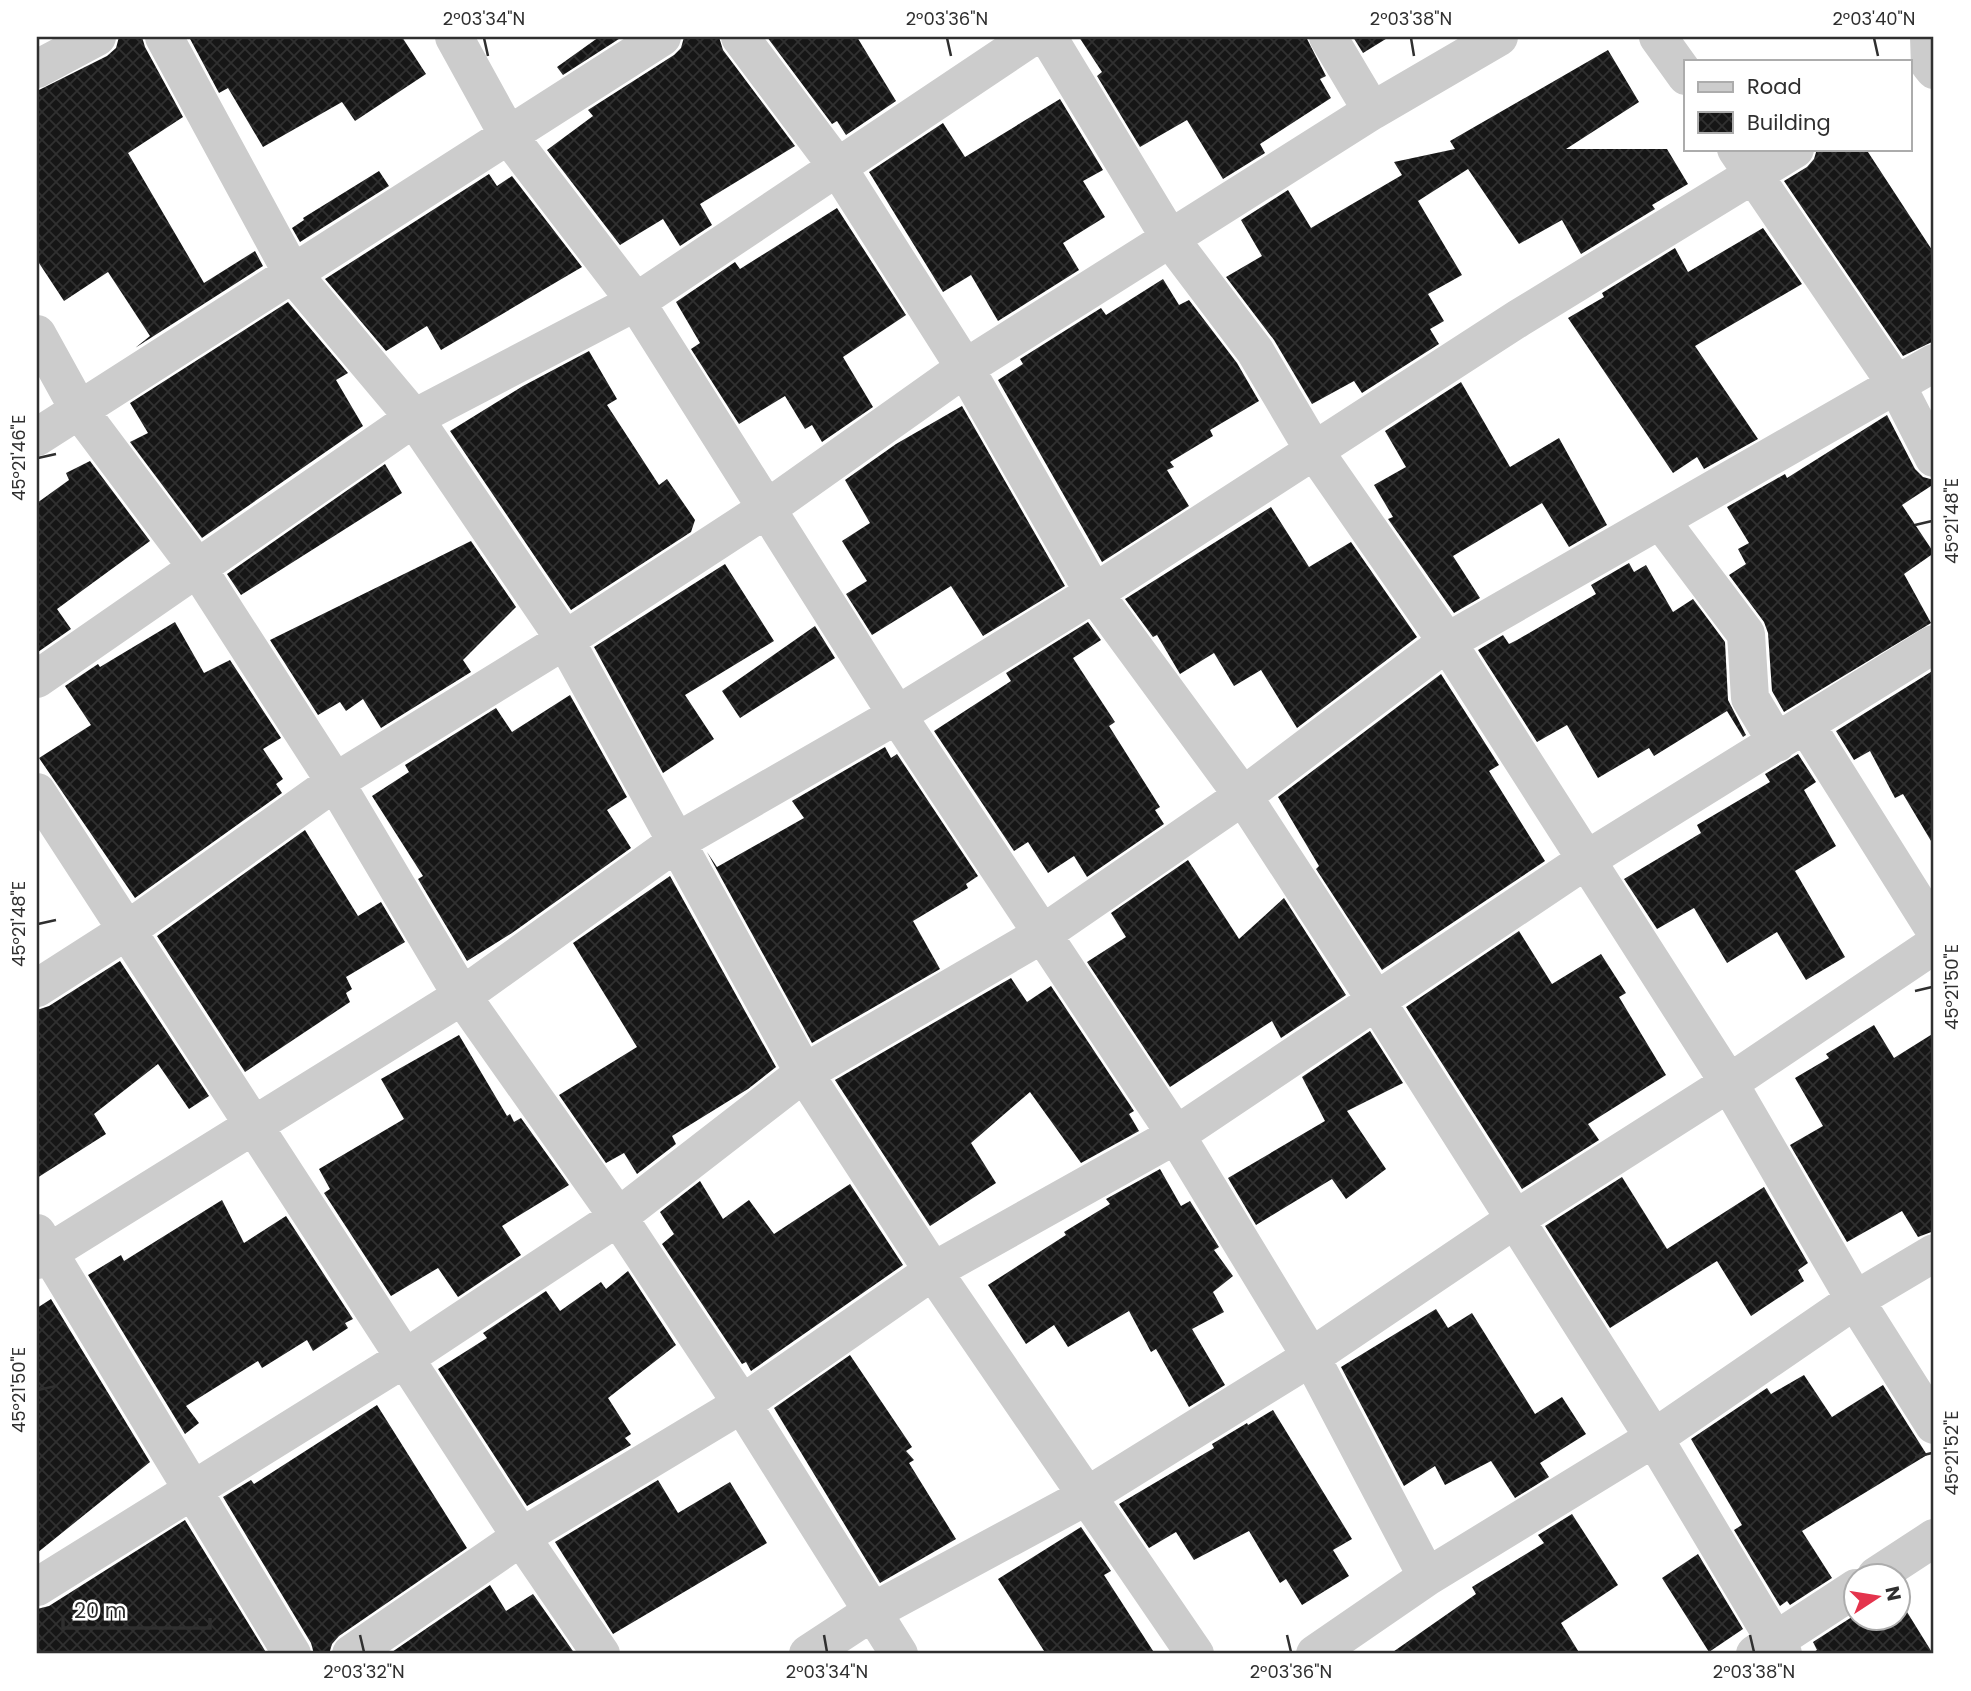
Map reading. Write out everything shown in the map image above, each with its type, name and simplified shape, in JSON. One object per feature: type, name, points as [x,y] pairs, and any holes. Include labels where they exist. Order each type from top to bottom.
[{"type":"street","points":[[37,69],[97,37]]},
{"type":"street","points":[[164,37],[292,273],[414,418],[565,640],[804,1073],[933,1271],[1195,1654]]},
{"type":"street","points":[[454,37],[508,135],[636,302],[769,507],[897,715],[1175,1135],[1311,1357],[1427,1577]]},
{"type":"street","points":[[37,437],[662,37]]},
{"type":"street","points":[[740,37],[836,165],[965,368],[1094,593],[1243,796],[1377,1002],[1654,1438],[1771,1650],[1842,1598]]},
{"type":"street","points":[[37,679],[414,418],[636,302],[836,165],[1032,37]]},
{"type":"street","points":[[1048,37],[1171,240],[1255,351],[1313,449],[1447,642],[1587,860],[1729,1083],[1855,1300],[1934,1425]]},
{"type":"street","points":[[1328,37],[1372,111]]},
{"type":"street","points":[[37,988],[126,931],[335,782],[565,640],[769,507],[965,368],[1372,111],[1499,37]]},
{"type":"street","points":[[1658,37],[1684,73]]},
{"type":"street","points":[[292,1654],[41,1248],[253,1124],[462,996],[678,841],[897,715],[1094,593],[1519,318],[1745,162],[1791,150]]},
{"type":"street","points":[[1745,162],[1896,384],[1934,458]]},
{"type":"street","points":[[37,334],[79,410],[197,566],[335,782],[462,996],[618,1217],[742,1404],[899,1654]]},
{"type":"street","points":[[37,1587],[405,1358],[618,1217],[804,1073],[1041,935],[1243,796],[1447,642],[1661,522],[1934,363]]},
{"type":"street","points":[[1661,522],[1746,634],[1750,698],[1792,734],[1934,929]]},
{"type":"street","points":[[352,1654],[521,1537],[742,1404],[933,1271],[1175,1135],[1587,860],[1934,644]]},
{"type":"street","points":[[37,792],[521,1537],[601,1654]]},
{"type":"street","points":[[808,1654],[873,1612],[1087,1496],[1311,1357],[1514,1220],[1729,1083],[1934,945]]},
{"type":"street","points":[[1315,1654],[1427,1577],[1654,1438],[1855,1300],[1934,1253]]},
{"type":"street","points":[[1897,1562],[1934,1538]]},
{"type":"building","points":[[119,37],[142,37],[183,117],[128,153],[204,283],[255,251],[263,266],[135,348],[150,336],[108,272],[64,301],[37,260],[37,91],[107,56],[116,48]]},
{"type":"building","points":[[189,37],[402,37],[426,74],[355,121],[342,102],[263,147],[228,88],[219,93]]},
{"type":"building","points":[[599,37],[622,37],[563,75],[557,67]]},
{"type":"building","points":[[684,37],[719,37],[723,50],[795,146],[700,204],[712,225],[680,246],[663,219],[620,245],[547,150],[593,116],[588,110],[674,55],[681,48]]},
{"type":"building","points":[[767,37],[857,37],[896,101],[846,135],[837,121],[832,124]]},
{"type":"building","points":[[1079,37],[1306,37],[1326,76],[1320,79],[1331,98],[1260,144],[1265,153],[1223,179],[1187,120],[1140,147],[1097,76],[1102,72]]},
{"type":"building","points":[[1353,37],[1389,37],[1363,53]]},
{"type":"building","points":[[1608,50],[1639,102],[1566,149],[1667,149],[1688,184],[1652,205],[1655,209],[1581,254],[1562,220],[1519,244],[1468,169],[1418,201],[1462,275],[1428,294],[1444,321],[1430,329],[1439,344],[1362,393],[1354,381],[1312,404],[1274,340],[1226,277],[1262,256],[1241,220],[1288,190],[1311,228],[1402,175],[1394,162],[1455,149],[1450,141]]},
{"type":"building","points":[[1060,99],[1103,170],[1083,181],[1105,217],[1063,243],[1079,270],[998,321],[971,275],[943,292],[869,172],[943,123],[965,157]]},
{"type":"building","points":[[1817,150],[1867,150],[1934,253],[1934,341],[1903,356],[1784,181],[1807,167],[1814,159]]},
{"type":"building","points":[[379,171],[389,186],[300,242],[292,228],[304,220],[303,218]]},
{"type":"building","points":[[489,174],[497,186],[512,176],[582,267],[441,350],[427,326],[386,351],[325,279]]},
{"type":"building","points":[[837,208],[906,315],[843,357],[873,407],[822,442],[812,425],[805,429],[785,396],[739,424],[691,349],[700,343],[676,302],[735,262],[740,269]]},
{"type":"building","points":[[1763,228],[1802,284],[1695,346],[1758,439],[1704,469],[1697,457],[1673,473],[1568,318],[1604,297],[1602,293],[1675,248],[1688,272]]},
{"type":"building","points":[[1163,279],[1179,305],[1189,300],[1237,363],[1259,401],[1210,430],[1213,436],[1170,462],[1174,467],[1167,470],[1189,506],[1102,562],[998,380],[1023,364],[1020,359],[1101,308],[1106,315]]},
{"type":"building","points":[[288,302],[348,373],[336,380],[363,426],[202,538],[130,442],[148,433],[130,403]]},
{"type":"building","points":[[589,351],[617,399],[607,405],[659,485],[667,479],[695,520],[691,532],[571,610],[450,431],[523,386]]},
{"type":"building","points":[[1461,382],[1510,467],[1559,438],[1607,525],[1569,547],[1542,503],[1453,556],[1480,598],[1454,613],[1388,519],[1393,517],[1374,485],[1406,467],[1385,431]]},
{"type":"building","points":[[962,406],[1065,586],[983,636],[951,586],[872,635],[846,594],[867,581],[842,541],[870,523],[845,480],[896,444]]},
{"type":"building","points":[[1887,415],[1915,469],[1923,477],[1934,480],[1934,484],[1902,505],[1934,553],[1904,574],[1931,623],[1784,712],[1772,691],[1768,633],[1764,622],[1729,575],[1746,564],[1738,549],[1749,543],[1727,507],[1785,474],[1787,478]]},
{"type":"building","points":[[90,461],[150,541],[57,609],[71,629],[38,652],[37,503],[69,480],[66,473]]},
{"type":"building","points":[[385,464],[402,493],[241,595],[227,574]]},
{"type":"building","points":[[1271,507],[1309,567],[1351,542],[1417,637],[1297,728],[1261,670],[1234,686],[1214,653],[1180,674],[1157,635],[1153,637],[1125,599]]},
{"type":"building","points":[[471,541],[516,607],[463,660],[471,672],[381,728],[363,699],[346,711],[340,702],[318,715],[270,640]]},
{"type":"building","points":[[1629,563],[1634,572],[1646,565],[1673,612],[1693,599],[1725,642],[1728,700],[1746,735],[1743,737],[1727,711],[1654,756],[1649,748],[1598,778],[1567,725],[1537,742],[1478,650],[1503,635],[1509,644],[1517,640],[1596,594],[1591,585]]},
{"type":"building","points":[[725,564],[774,641],[685,695],[714,739],[663,773],[594,647]]},
{"type":"building","points":[[175,622],[204,673],[230,660],[281,738],[263,749],[283,779],[276,784],[282,793],[135,898],[39,758],[91,725],[65,686],[98,664],[100,667]]},
{"type":"building","points":[[1088,622],[1101,640],[1073,658],[1115,722],[1109,726],[1160,807],[1155,810],[1164,824],[1087,877],[1074,856],[1048,873],[1028,842],[1014,851],[934,731],[1011,681],[1006,673]]},
{"type":"building","points":[[815,626],[835,658],[740,718],[722,691]]},
{"type":"building","points":[[1934,670],[1934,846],[1903,794],[1895,798],[1870,751],[1854,760],[1836,731]]},
{"type":"building","points":[[1441,674],[1499,765],[1489,771],[1545,861],[1382,970],[1316,869],[1319,866],[1278,797]]},
{"type":"building","points":[[570,695],[627,797],[607,810],[631,848],[512,933],[467,961],[418,879],[423,876],[372,796],[409,772],[405,765],[496,708],[512,732]]},
{"type":"building","points":[[885,747],[891,758],[897,754],[978,876],[966,884],[968,888],[913,921],[940,969],[812,1043],[707,852],[717,867],[804,818],[792,801]]},
{"type":"building","points":[[1798,754],[1816,782],[1804,790],[1836,846],[1795,871],[1845,957],[1806,980],[1777,932],[1727,963],[1694,908],[1657,929],[1624,879],[1701,833],[1697,825],[1770,782],[1765,774]]},
{"type":"building","points":[[305,830],[358,916],[381,902],[405,942],[346,977],[352,989],[346,993],[350,1002],[245,1072],[157,936]]},
{"type":"building","points":[[1188,860],[1239,939],[1284,898],[1346,995],[1281,1038],[1272,1021],[1170,1087],[1087,962],[1126,937],[1111,913]]},
{"type":"building","points":[[670,876],[776,1067],[748,1089],[672,1136],[676,1144],[637,1174],[624,1153],[606,1163],[559,1095],[637,1047],[573,943]]},
{"type":"building","points":[[1519,931],[1552,984],[1601,954],[1626,993],[1619,997],[1666,1075],[1588,1124],[1599,1140],[1522,1189],[1406,1007]]},
{"type":"building","points":[[120,961],[209,1096],[189,1109],[158,1064],[94,1114],[106,1134],[37,1178],[37,1010],[49,1006]]},
{"type":"building","points":[[1011,978],[1027,1002],[1051,986],[1134,1111],[1129,1114],[1139,1131],[1081,1163],[1030,1092],[971,1143],[996,1183],[930,1226],[835,1080]]},
{"type":"building","points":[[1874,1025],[1894,1058],[1934,1033],[1934,1231],[1918,1237],[1902,1211],[1847,1242],[1790,1145],[1823,1126],[1795,1078],[1829,1058],[1826,1054]]},
{"type":"building","points":[[1370,1031],[1403,1083],[1347,1111],[1386,1169],[1346,1199],[1332,1179],[1256,1225],[1228,1178],[1325,1121],[1302,1077]]},
{"type":"building","points":[[459,1035],[507,1116],[510,1114],[514,1122],[521,1118],[569,1185],[502,1226],[521,1255],[458,1297],[438,1268],[391,1296],[324,1193],[330,1189],[319,1169],[404,1119],[381,1079]]},
{"type":"building","points":[[1160,1169],[1181,1206],[1190,1201],[1219,1247],[1214,1250],[1233,1276],[1213,1292],[1224,1312],[1192,1329],[1225,1385],[1189,1407],[1156,1349],[1151,1352],[1129,1311],[1068,1347],[1054,1325],[1026,1344],[988,1285],[1066,1235],[1064,1232],[1110,1204],[1106,1199]]},
{"type":"building","points":[[1622,1177],[1667,1249],[1764,1187],[1808,1263],[1798,1270],[1804,1281],[1751,1316],[1717,1261],[1610,1328],[1545,1226]]},
{"type":"building","points":[[700,1181],[723,1219],[749,1200],[774,1234],[850,1184],[903,1265],[751,1371],[746,1362],[742,1364],[662,1244],[674,1234],[660,1212]]},
{"type":"building","points":[[222,1200],[244,1243],[286,1216],[353,1319],[345,1323],[348,1328],[313,1351],[307,1340],[262,1368],[258,1361],[186,1406],[199,1423],[185,1434],[88,1275],[121,1255],[124,1261]]},
{"type":"building","points":[[628,1271],[676,1345],[608,1398],[631,1434],[625,1438],[631,1445],[527,1506],[438,1369],[487,1338],[483,1333],[546,1291],[560,1311],[601,1282],[606,1289]]},
{"type":"building","points":[[51,1299],[150,1462],[37,1553],[37,1308]]},
{"type":"building","points":[[1436,1309],[1448,1328],[1472,1313],[1535,1414],[1562,1397],[1586,1434],[1540,1463],[1549,1477],[1515,1498],[1491,1461],[1445,1485],[1435,1466],[1404,1486],[1341,1367]]},
{"type":"building","points":[[850,1355],[912,1447],[906,1451],[914,1460],[909,1463],[956,1539],[880,1583],[774,1408]]},
{"type":"building","points":[[1804,1375],[1832,1417],[1883,1385],[1927,1455],[1802,1531],[1832,1578],[1790,1605],[1787,1601],[1780,1606],[1734,1530],[1742,1525],[1691,1439],[1767,1388],[1771,1394]]},
{"type":"building","points":[[377,1405],[467,1548],[339,1636],[332,1644],[329,1654],[314,1654],[311,1643],[223,1497],[251,1480],[254,1484]]},
{"type":"building","points":[[1273,1410],[1352,1539],[1333,1550],[1349,1576],[1302,1605],[1286,1579],[1280,1583],[1249,1531],[1194,1560],[1176,1532],[1149,1548],[1119,1504],[1214,1448],[1212,1444]]},
{"type":"building","points":[[658,1480],[678,1513],[730,1482],[767,1543],[613,1634],[555,1542]]},
{"type":"building","points":[[1572,1514],[1618,1585],[1561,1623],[1580,1654],[1390,1654],[1476,1594],[1472,1587],[1544,1543],[1538,1535]]},
{"type":"building","points":[[185,1520],[267,1654],[37,1654],[37,1609],[49,1606]]},
{"type":"building","points":[[1081,1527],[1111,1571],[1104,1575],[1155,1654],[1046,1654],[998,1579]]},
{"type":"building","points":[[1698,1554],[1743,1629],[1709,1652],[1662,1578]]},
{"type":"building","points":[[490,1585],[506,1611],[533,1594],[575,1654],[389,1654]]},
{"type":"building","points":[[1912,1620],[1933,1654],[1811,1654],[1817,1650],[1813,1642],[1842,1623],[1842,1632],[1912,1632]]}]
